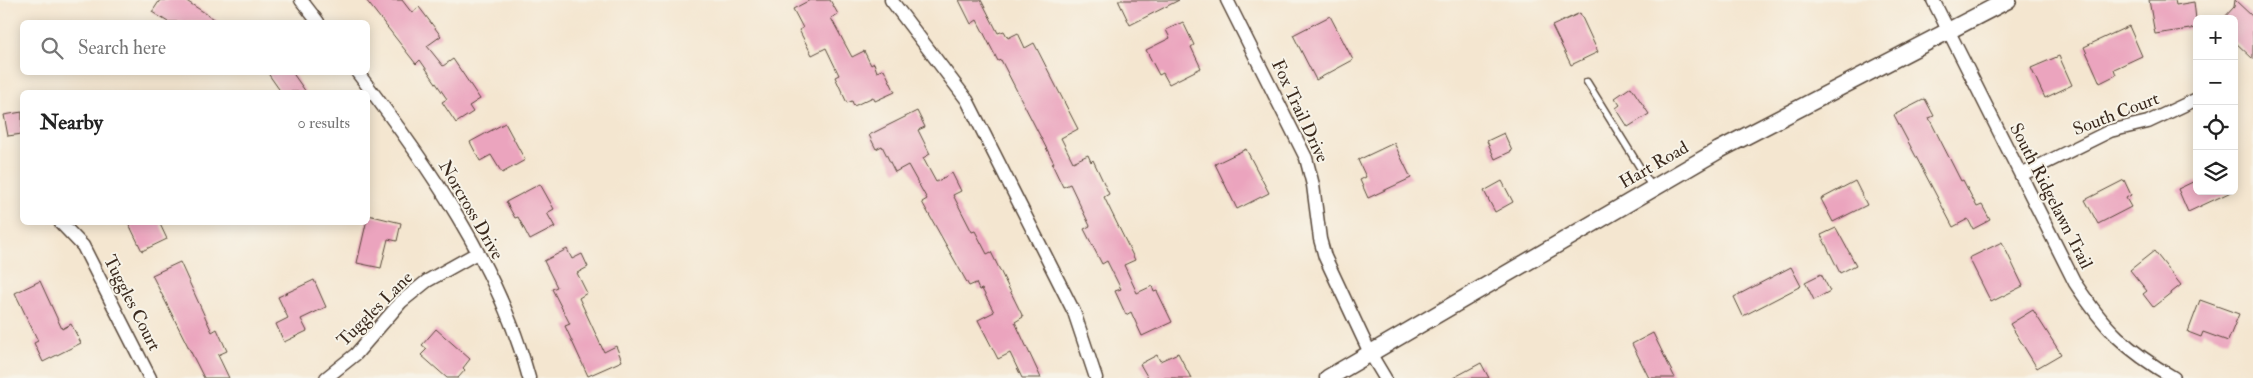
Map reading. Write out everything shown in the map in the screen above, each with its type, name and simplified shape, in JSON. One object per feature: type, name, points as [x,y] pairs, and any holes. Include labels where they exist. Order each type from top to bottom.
[{"type":"street","points":[[301,0],[316,20]]},
{"type":"street","points":[[891,0],[956,83],[972,109],[1074,312],[1096,378]]},
{"type":"street","name":"Fox Trail Drive","points":[[1227,0],[1306,158],[1313,185],[1320,239],[1325,257],[1370,353],[1385,378]]},
{"type":"street","name":"South Ridgelawn Trail","points":[[1933,0],[2075,283],[2096,315],[2119,340],[2146,362],[2174,378]]},
{"type":"street","name":"Hart Road","points":[[1328,378],[1719,150],[2008,0]]},
{"type":"street","name":"Norcross Drive","points":[[359,75],[435,180],[477,253],[520,343],[529,378]]},
{"type":"street","name":"South Court","points":[[2021,175],[2110,131],[2148,122],[2193,101]]},
{"type":"street","name":"Tuggles Court","points":[[63,225],[84,246],[150,378]]},
{"type":"street","name":"Tuggles Lane","points":[[326,378],[356,354],[401,302],[427,281],[477,253]]},
{"type":"lane","points":[[1587,82],[1653,188]]},
{"type":"building","points":[[160,0],[185,0],[216,20],[165,20],[152,12]]},
{"type":"building","points":[[366,0],[402,0],[412,13],[419,7],[441,36],[427,46],[443,66],[453,59],[480,99],[469,106],[473,112],[456,123],[442,102],[447,99],[420,60],[416,64]]},
{"type":"building","points":[[810,0],[830,0],[838,14],[831,18],[852,57],[864,51],[871,65],[874,63],[877,72],[884,69],[895,92],[875,101],[873,97],[854,106],[852,101],[847,103],[835,77],[839,75],[826,48],[812,55],[799,30],[803,28],[793,9]]},
{"type":"building","points":[[959,0],[981,0],[998,33],[1004,31],[1008,38],[1018,33],[1025,48],[1034,43],[1078,129],[1061,138],[1073,162],[1088,155],[1091,162],[1093,160],[1109,194],[1104,197],[1135,260],[1124,265],[1137,293],[1152,286],[1154,292],[1157,291],[1172,322],[1142,336],[1131,312],[1126,315],[1115,291],[1121,289],[1107,261],[1102,264],[1084,229],[1090,226],[1070,184],[1063,187],[1052,164],[1054,163],[1001,60],[998,61],[977,20],[971,24]]},
{"type":"building","points":[[1118,0],[1179,0],[1130,25]]},
{"type":"building","points":[[2149,0],[2175,0],[2176,5],[2194,2],[2196,15],[2193,15],[2193,29],[2155,34]]},
{"type":"building","points":[[2235,0],[2253,17],[2253,59],[2238,45],[2238,15],[2227,15],[2234,7]]},
{"type":"building","points":[[1580,13],[1598,52],[1571,65],[1552,26]]},
{"type":"building","points":[[1330,16],[1353,60],[1316,80],[1293,35]]},
{"type":"building","points":[[1183,22],[1194,45],[1191,47],[1201,68],[1169,84],[1163,73],[1159,75],[1146,50],[1170,38],[1166,30]]},
{"type":"building","points":[[2129,26],[2142,56],[2114,69],[2116,75],[2100,83],[2084,47]]},
{"type":"building","points":[[2059,56],[2072,85],[2045,98],[2031,68]]},
{"type":"building","points":[[269,75],[294,75],[305,90],[280,90]]},
{"type":"building","points":[[1631,87],[1649,114],[1628,127],[1616,108],[1620,105],[1615,98]]},
{"type":"building","points":[[1925,99],[1934,116],[1929,118],[1961,181],[1963,180],[1977,207],[1982,205],[1990,220],[1973,229],[1968,219],[1953,227],[1894,115]]},
{"type":"building","points":[[917,111],[925,127],[918,130],[930,154],[923,158],[936,182],[952,173],[961,191],[953,195],[972,232],[975,231],[987,254],[991,252],[1023,317],[1015,322],[1041,378],[1022,378],[1010,353],[998,359],[978,320],[994,312],[982,289],[979,290],[976,283],[969,286],[922,202],[927,199],[908,165],[895,172],[882,146],[876,149],[869,135]]},
{"type":"building","points":[[20,112],[20,134],[8,136],[4,115]]},
{"type":"building","points":[[505,123],[525,160],[502,173],[491,155],[480,161],[470,142]]},
{"type":"building","points":[[1504,133],[1512,151],[1495,159],[1487,141]]},
{"type":"building","points":[[1394,143],[1411,178],[1368,198],[1360,180],[1366,177],[1358,160]]},
{"type":"building","points":[[1246,149],[1269,193],[1237,209],[1215,164]]},
{"type":"building","points":[[2124,180],[2131,195],[2126,198],[2131,207],[2098,224],[2085,200]]},
{"type":"building","points":[[1502,181],[1513,202],[1495,212],[1484,191]]},
{"type":"building","points":[[1855,181],[1867,205],[1833,222],[1821,199]]},
{"type":"building","points":[[2193,182],[2193,195],[2224,195],[2188,212],[2178,189]]},
{"type":"building","points":[[540,184],[554,209],[547,213],[555,227],[530,240],[518,217],[515,218],[506,202]]},
{"type":"building","points":[[370,215],[401,223],[397,241],[388,239],[381,268],[357,263],[366,225],[370,225]]},
{"type":"building","points":[[129,225],[160,225],[167,239],[142,251]]},
{"type":"building","points":[[1836,228],[1856,265],[1840,273],[1821,235]]},
{"type":"building","points":[[2002,242],[2023,286],[1991,302],[1969,258]]},
{"type":"building","points":[[567,249],[572,259],[582,254],[588,267],[577,273],[587,293],[579,298],[604,352],[616,346],[622,361],[588,376],[565,326],[570,324],[552,289],[557,287],[544,261]]},
{"type":"building","points":[[2154,251],[2181,285],[2153,307],[2143,294],[2147,291],[2130,270]]},
{"type":"building","points":[[180,262],[212,332],[217,329],[227,351],[218,355],[229,378],[204,378],[152,275]]},
{"type":"building","points":[[1791,267],[1801,286],[1743,316],[1734,297]]},
{"type":"building","points":[[1821,274],[1830,291],[1814,300],[1805,282]]},
{"type":"building","points":[[314,280],[326,307],[301,319],[307,331],[284,342],[276,324],[288,318],[278,297]]},
{"type":"building","points":[[40,281],[62,329],[71,324],[81,343],[43,362],[34,343],[38,341],[15,293]]},
{"type":"building","points":[[2200,300],[2239,314],[2228,341],[2203,332],[2201,337],[2188,332]]},
{"type":"building","points":[[2033,310],[2061,354],[2037,368],[2010,324]]},
{"type":"building","points":[[436,329],[470,359],[463,368],[465,370],[458,378],[447,378],[421,355],[427,349],[422,345]]},
{"type":"building","points":[[1653,333],[1675,378],[1649,378],[1632,344]]},
{"type":"building","points":[[1178,353],[1191,378],[1148,378],[1140,364],[1157,355],[1160,361]]},
{"type":"building","points":[[1481,363],[1489,378],[1453,378]]}]
